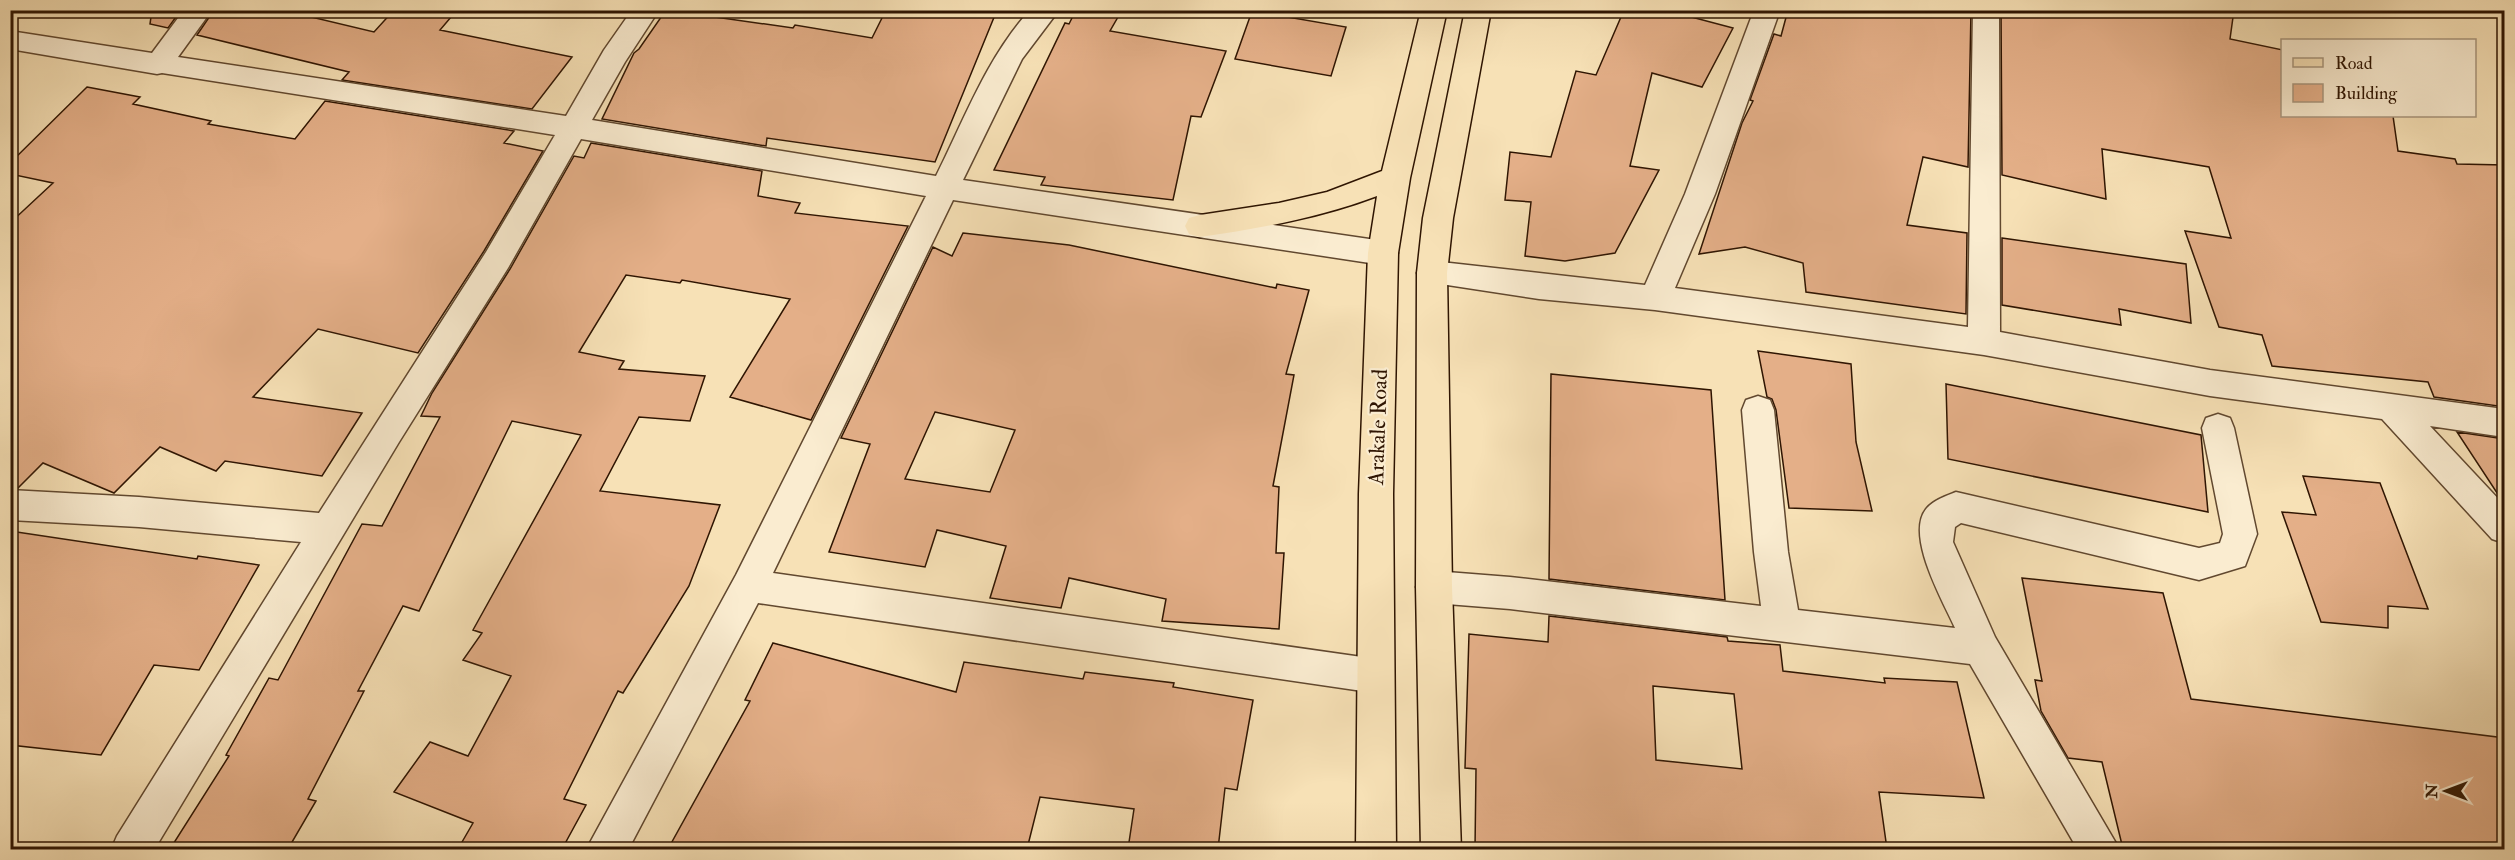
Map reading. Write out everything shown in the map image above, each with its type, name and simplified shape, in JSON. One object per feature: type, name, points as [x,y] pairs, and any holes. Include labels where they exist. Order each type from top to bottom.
[{"type":"main road","name":"Arakale Road","points":[[1376,849],[1376,494],[1383,253],[1395,178],[1434,10]]},
{"type":"main road","points":[[1441,849],[1434,587],[1432,273],[1438,218],[1478,10]]},
{"type":"main road","points":[[1200,225],[1279,214],[1332,202],[1395,178]]},
{"type":"street","points":[[157,65],[199,10]]},
{"type":"street","points":[[131,849],[497,260],[614,57],[646,10]]},
{"type":"street","points":[[606,849],[748,586],[1008,57],[1024,34],[1046,10]]},
{"type":"street","points":[[1655,298],[1700,194],[1767,10]]},
{"type":"street","points":[[1984,342],[1986,10]]},
{"type":"street","points":[[10,40],[157,65],[575,128],[945,189],[1383,253]]},
{"type":"street","points":[[1432,273],[1539,287],[1655,298],[1984,342],[2210,383],[2505,423]]},
{"type":"street","points":[[2391,407],[2505,528]]},
{"type":"street","points":[[1758,410],[1771,552],[1782,625]]},
{"type":"street","points":[[2100,849],[1981,648],[1936,542],[1939,519],[1956,507],[2199,564],[2232,555],[2240,534],[2218,428]]},
{"type":"street","points":[[10,505],[140,512],[328,529]]},
{"type":"street","points":[[748,586],[1376,676]]},
{"type":"street","points":[[1434,587],[1981,648]]},
{"type":"building","points":[[152,10],[181,10],[168,28],[150,24]]},
{"type":"building","points":[[214,10],[282,10],[374,32],[394,10],[457,10],[440,30],[572,57],[532,109],[342,80],[349,72],[197,35]]},
{"type":"building","points":[[666,10],[793,28],[795,25],[872,38],[886,10],[997,10],[935,162],[767,138],[766,146],[602,119],[634,53]]},
{"type":"building","points":[[1076,10],[1122,10],[1110,31],[1226,51],[1201,117],[1191,116],[1173,200],[1041,185],[1045,177],[994,170],[1065,23],[1069,24]]},
{"type":"building","points":[[1624,10],[1665,10],[1733,28],[1702,87],[1652,73],[1630,166],[1659,170],[1615,253],[1565,261],[1525,256],[1531,202],[1505,200],[1510,152],[1551,157],[1576,71],[1596,75]]},
{"type":"building","points":[[1788,10],[1971,10],[1968,167],[1923,157],[1907,225],[1967,233],[1966,314],[1806,292],[1803,263],[1745,247],[1699,254],[1774,34],[1781,36]]},
{"type":"building","points":[[2001,10],[2234,10],[2230,39],[2281,50],[2281,117],[2393,117],[2398,151],[2455,159],[2457,164],[2505,165],[2505,407],[2434,397],[2428,382],[2272,366],[2262,335],[2219,327],[2185,231],[2231,238],[2209,167],[2102,149],[2106,199],[2002,175]]},
{"type":"building","points":[[1252,11],[1346,27],[1331,76],[1235,59]]},
{"type":"building","points":[[87,87],[140,97],[133,104],[211,121],[208,124],[295,139],[325,101],[514,131],[504,143],[543,151],[484,251],[418,353],[318,329],[253,397],[362,413],[322,476],[225,461],[216,471],[160,447],[114,493],[43,463],[18,488],[10,488],[10,223],[53,183],[10,174],[10,163]]},
{"type":"building","points":[[591,143],[762,171],[758,196],[800,203],[795,213],[908,226],[811,420],[730,397],[790,299],[682,280],[680,283],[626,275],[579,352],[624,361],[619,369],[705,376],[690,421],[639,417],[600,491],[720,505],[689,586],[623,693],[618,691],[564,799],[586,805],[562,849],[458,849],[473,823],[394,792],[430,742],[468,756],[511,676],[463,660],[482,633],[473,630],[581,435],[512,421],[419,611],[403,606],[358,691],[364,691],[308,799],[316,801],[288,849],[170,849],[229,756],[226,755],[269,678],[278,680],[362,524],[382,526],[440,417],[421,416],[432,393],[510,269],[574,156],[584,158]]},
{"type":"building","points":[[963,233],[1069,245],[1276,288],[1277,284],[1309,290],[1286,374],[1294,375],[1273,486],[1279,487],[1276,553],[1284,553],[1279,629],[1162,621],[1166,599],[1069,578],[1061,608],[990,598],[1006,546],[937,530],[925,567],[829,552],[870,444],[841,438],[933,247],[952,256]],"holes":[[[935,412],[1015,430],[990,492],[905,479]]]},
{"type":"building","points":[[2002,238],[2186,264],[2191,323],[2119,309],[2121,325],[2002,305]]},
{"type":"building","points":[[1758,351],[1851,364],[1856,442],[1872,511],[1789,508],[1776,410],[1772,399],[1767,397]]},
{"type":"building","points":[[1551,374],[1711,390],[1725,600],[1549,579]]},
{"type":"building","points":[[1946,384],[2201,435],[2208,512],[1948,459]]},
{"type":"building","points":[[2457,432],[2505,439],[2505,502],[2501,499]]},
{"type":"building","points":[[2303,476],[2380,483],[2428,609],[2388,606],[2388,628],[2321,622],[2282,512],[2316,515]]},
{"type":"building","points":[[10,531],[197,559],[198,556],[259,565],[199,670],[154,665],[101,755],[10,745]]},
{"type":"building","points":[[2022,578],[2163,593],[2191,699],[2505,738],[2505,849],[2123,849],[2102,762],[2068,758],[2041,711],[2035,680],[2042,681]]},
{"type":"building","points":[[1549,616],[1727,637],[1728,641],[1780,645],[1783,671],[1885,683],[1884,678],[1957,682],[1984,798],[1879,792],[1887,849],[1475,849],[1476,769],[1465,768],[1469,634],[1548,642]],"holes":[[[1653,686],[1734,694],[1742,769],[1656,760]]]},
{"type":"building","points":[[773,643],[956,692],[964,662],[1083,679],[1085,672],[1174,683],[1173,687],[1253,700],[1237,790],[1225,788],[1218,849],[1128,849],[1134,809],[1040,797],[1027,849],[668,849],[750,701],[745,700]]}]
